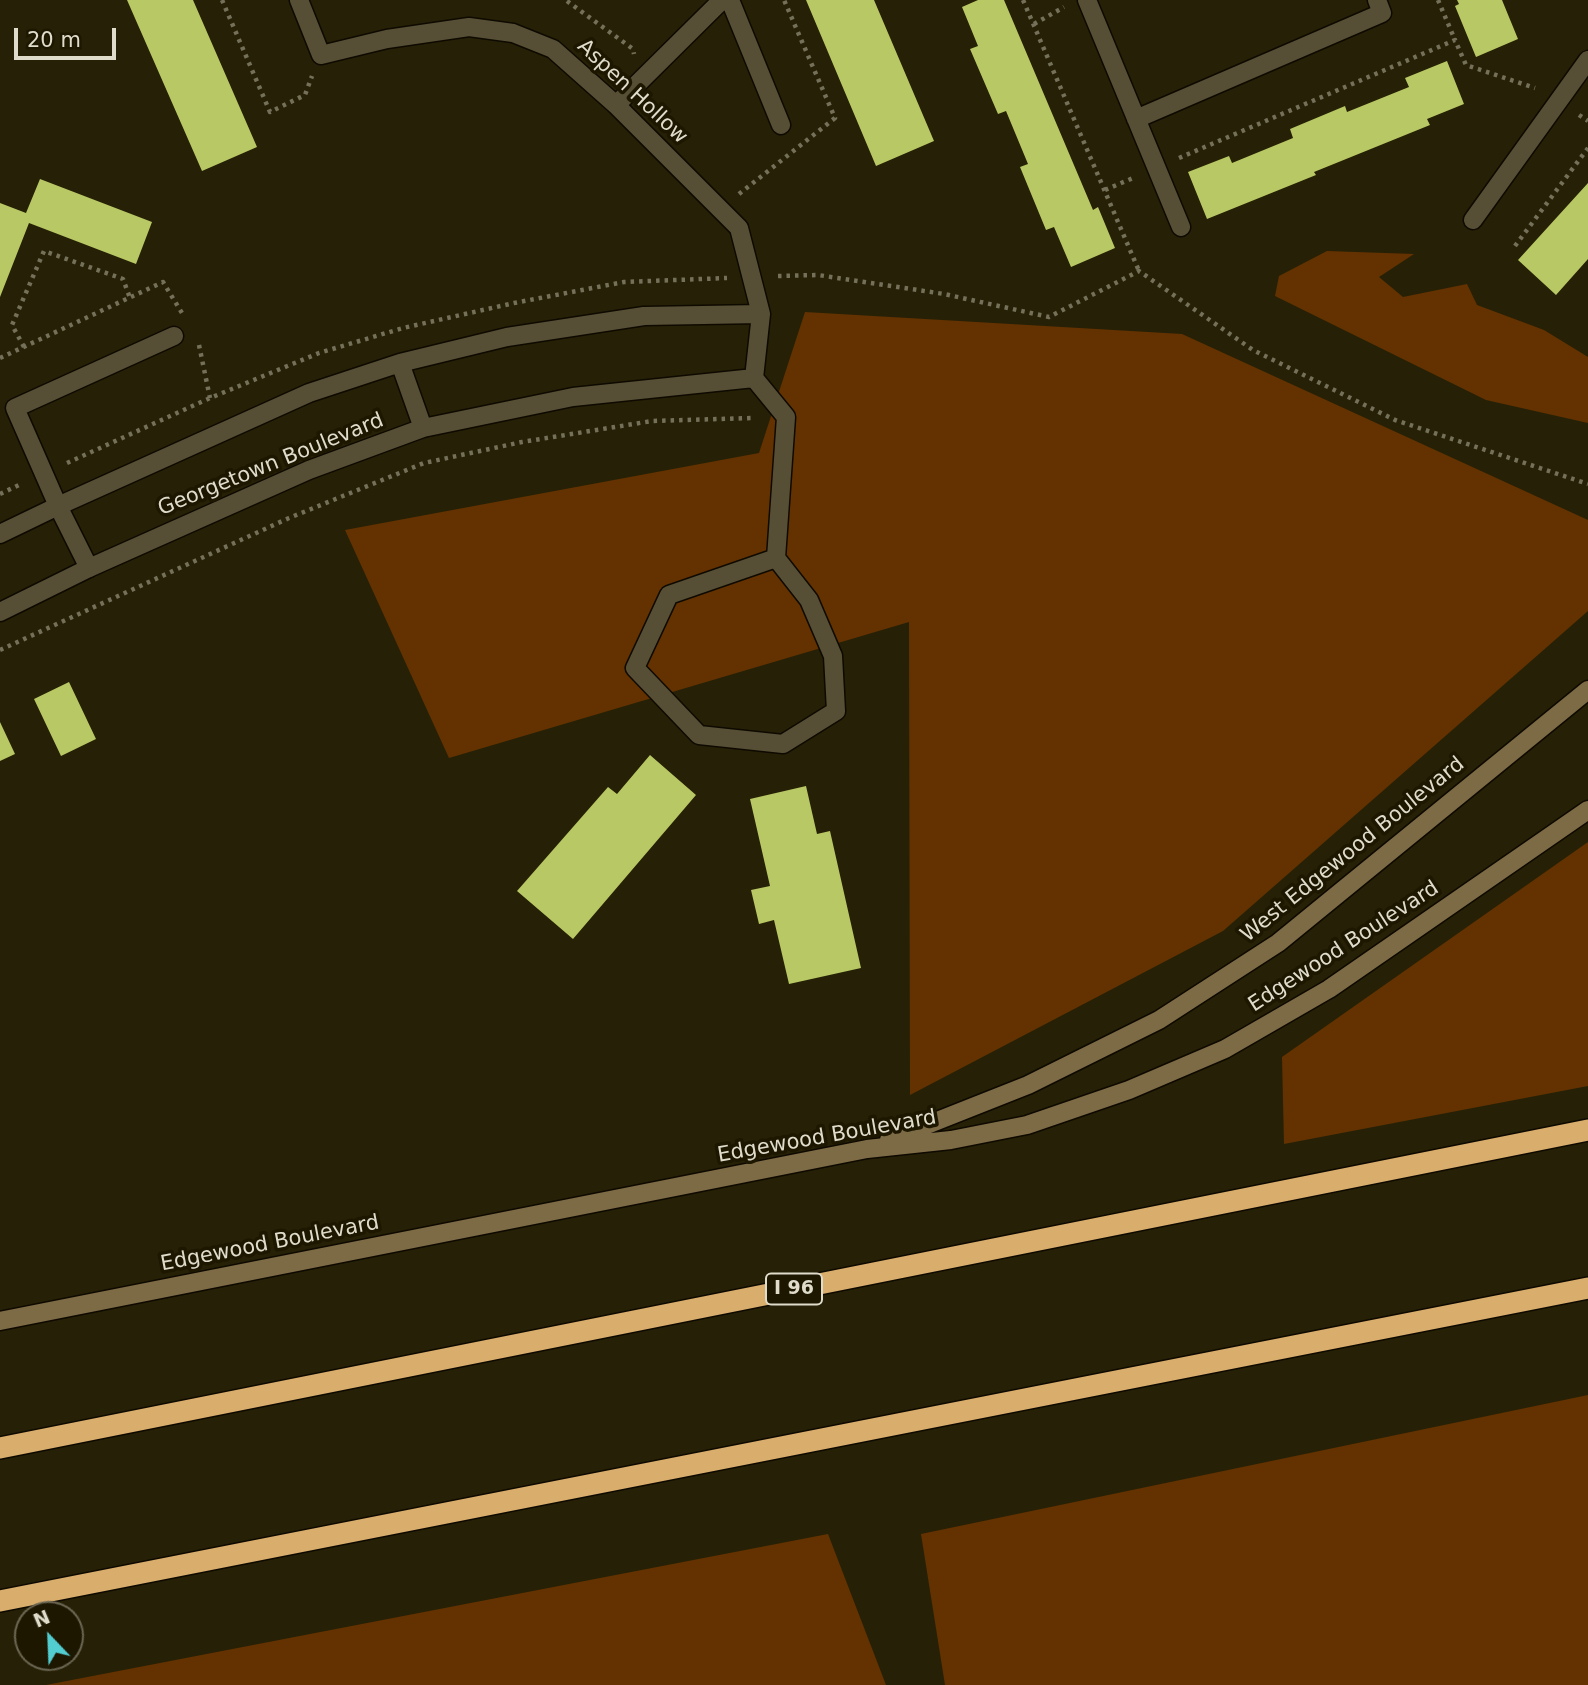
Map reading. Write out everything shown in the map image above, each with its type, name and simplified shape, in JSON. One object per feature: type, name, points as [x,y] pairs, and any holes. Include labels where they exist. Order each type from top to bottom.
[{"type":"highway","name":"I 96","points":[[0,1448],[1588,1130]]},
{"type":"highway","points":[[0,1601],[1588,1288]]},
{"type":"street","points":[[299,0],[321,55]]},
{"type":"street","points":[[616,105],[722,0]]},
{"type":"street","points":[[730,0],[781,125]]},
{"type":"street","points":[[1087,0],[1181,227]]},
{"type":"street","points":[[1136,119],[1382,13],[1377,0]]},
{"type":"street","name":"Aspen Hollow","points":[[321,55],[387,39],[469,27],[513,33],[553,49],[616,105],[739,228],[761,314]]},
{"type":"street","points":[[1473,220],[1588,60]]},
{"type":"street","points":[[0,534],[309,393],[401,363],[507,337],[644,316],[761,314],[754,378],[786,417],[776,558],[809,600],[833,656],[836,711],[783,744],[699,735],[635,668],[669,595],[776,558]]},
{"type":"street","points":[[89,568],[58,506],[15,408],[174,336]]},
{"type":"street","points":[[401,363],[422,428]]},
{"type":"street","name":"Georgetown Boulevard","points":[[0,612],[89,568],[309,470],[422,428],[573,397],[754,378]]},
{"type":"street","name":"West Edgewood Boulevard","points":[[867,1149],[1028,1085],[1159,1020],[1278,943],[1588,690]]},
{"type":"street","name":"Edgewood Boulevard","points":[[0,1321],[867,1149],[951,1140],[1027,1125],[1129,1090],[1225,1049],[1329,989],[1588,810]]},
{"type":"path","points":[[222,0],[270,113],[305,95],[321,55]]},
{"type":"path","points":[[738,195],[835,118],[784,0]]},
{"type":"path","points":[[1023,0],[1139,271],[1253,350],[1395,420],[1588,484]]},
{"type":"path","points":[[1438,0],[1466,65],[1543,91],[1588,121]]},
{"type":"path","points":[[1034,24],[1066,6]]},
{"type":"path","points":[[1105,190],[1455,40]]},
{"type":"path","points":[[1515,246],[1588,148]]},
{"type":"path","points":[[24,347],[12,325],[44,251],[123,279],[130,298]]},
{"type":"path","points":[[774,265],[778,278],[818,275],[944,294],[1049,317],[1139,271]]},
{"type":"path","points":[[0,650],[289,518],[424,463],[522,442],[652,421],[786,417]]},
{"type":"shaded area","points":[[1327,251],[1414,254],[1379,277],[1403,297],[1467,284],[1477,305],[1544,330],[1588,357],[1588,423],[1486,400],[1275,296],[1279,276]]},
{"type":"shaded area","points":[[805,312],[1182,334],[1588,520],[1588,611],[1223,931],[910,1095],[909,622],[449,758],[345,530],[759,453]]},
{"type":"shaded area","points":[[1588,842],[1588,1086],[1284,1144],[1282,1057]]},
{"type":"shaded area","points":[[1588,1395],[1588,1685],[945,1685],[921,1534]]},
{"type":"shaded area","points":[[828,1534],[886,1685],[46,1685]]},
{"type":"building","points":[[127,0],[193,0],[257,147],[202,171]]},
{"type":"building","points":[[806,0],[874,0],[934,141],[876,166]]},
{"type":"building","points":[[978,0],[1004,0],[1093,210],[1098,207],[1115,248],[1071,267],[1054,227],[1046,230],[1020,167],[1028,164],[1006,111],[998,114],[970,49],[978,46],[962,7]]},
{"type":"building","points":[[1457,0],[1502,0],[1518,39],[1476,57],[1455,6],[1459,4]]},
{"type":"building","points":[[1447,61],[1464,104],[1427,119],[1430,125],[1207,219],[1188,172],[1229,156],[1232,163],[1293,138],[1290,129],[1345,106],[1347,112],[1409,87],[1405,78]]},
{"type":"building","points":[[40,179],[152,222],[136,264],[29,223],[0,297],[0,203],[26,213]]},
{"type":"building","points":[[1588,183],[1588,259],[1556,295],[1518,260]]},
{"type":"building","points":[[69,682],[96,739],[61,756],[34,699]]},
{"type":"building","points":[[0,722],[15,754],[0,761]]},
{"type":"building","points":[[650,755],[696,795],[573,939],[517,891],[608,787],[617,794]]},
{"type":"building","points":[[806,786],[817,834],[830,831],[861,968],[789,984],[774,920],[759,924],[751,890],[770,886],[750,799]]}]
